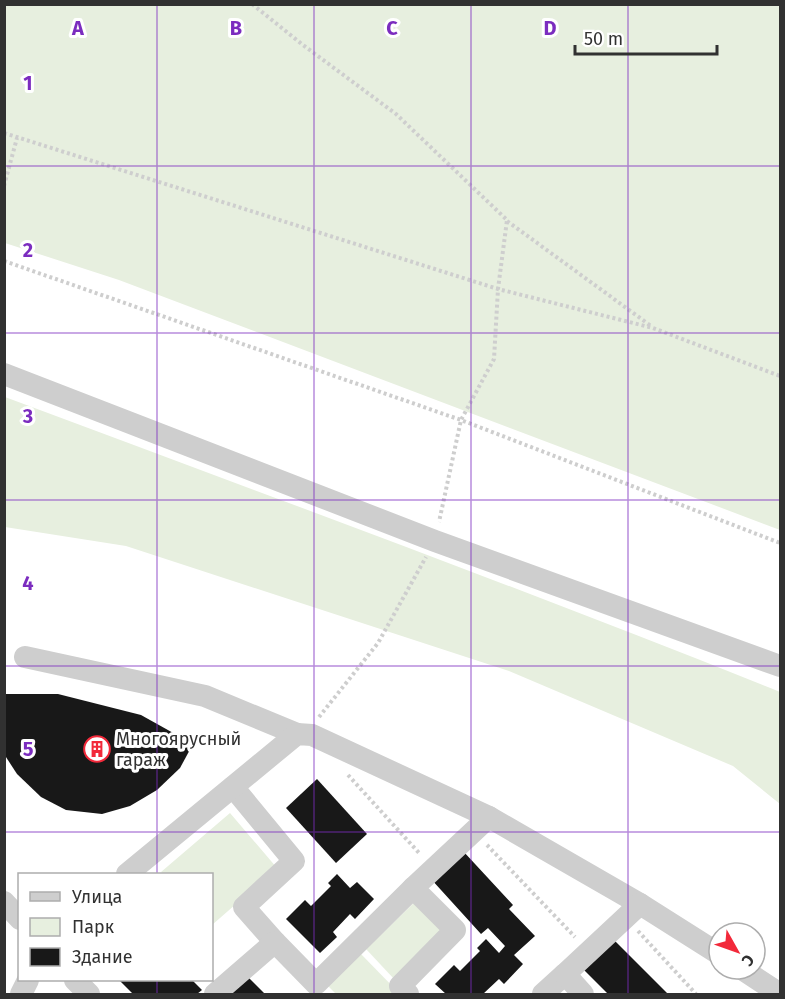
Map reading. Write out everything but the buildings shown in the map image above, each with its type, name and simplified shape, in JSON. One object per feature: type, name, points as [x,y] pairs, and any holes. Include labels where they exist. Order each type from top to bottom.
[{"type":"lane","points":[[4,374],[435,541],[780,666]]},
{"type":"lane","points":[[25,657],[206,696],[304,735],[482,824],[633,911],[707,948]]},
{"type":"lane","points":[[129,873],[233,787],[304,735]]},
{"type":"lane","points":[[233,787],[294,861],[244,907],[321,989],[413,888],[482,824]]},
{"type":"lane","points":[[408,994],[400,987],[455,930],[413,888]]},
{"type":"lane","points":[[543,994],[633,911]]},
{"type":"lane","points":[[217,984],[275,942]]},
{"type":"lane","points":[[564,974],[583,994]]},
{"type":"lane","points":[[76,981],[89,994]]},
{"type":"lane","points":[[760,981],[780,994]]},
{"type":"path","points":[[252,4],[396,114],[507,220],[654,328]]},
{"type":"path","points":[[4,133],[498,289],[654,328],[780,376]]},
{"type":"path","points":[[4,186],[17,138]]},
{"type":"path","points":[[304,735],[378,643],[435,541],[461,420],[494,359],[498,289],[507,220]]},
{"type":"path","points":[[4,261],[461,420],[780,543]]},
{"type":"path","points":[[342,768],[434,868]]},
{"type":"path","points":[[482,824],[590,952]]},
{"type":"path","points":[[633,911],[696,994]]},
{"type":"green space","points":[[5,4],[780,5],[780,530],[119,280],[5,243]]},
{"type":"green space","points":[[5,397],[491,579],[780,692],[780,804],[733,766],[509,671],[126,546],[5,527]]},
{"type":"green space","points":[[230,813],[277,868],[213,924],[213,873],[161,872]]},
{"type":"green space","points":[[417,900],[446,930],[395,980],[366,949]]},
{"type":"green space","points":[[359,952],[400,994],[336,994],[325,983]]},
{"type":"place","name":"Многоярусный гараж","points":[[97,749]]}]
